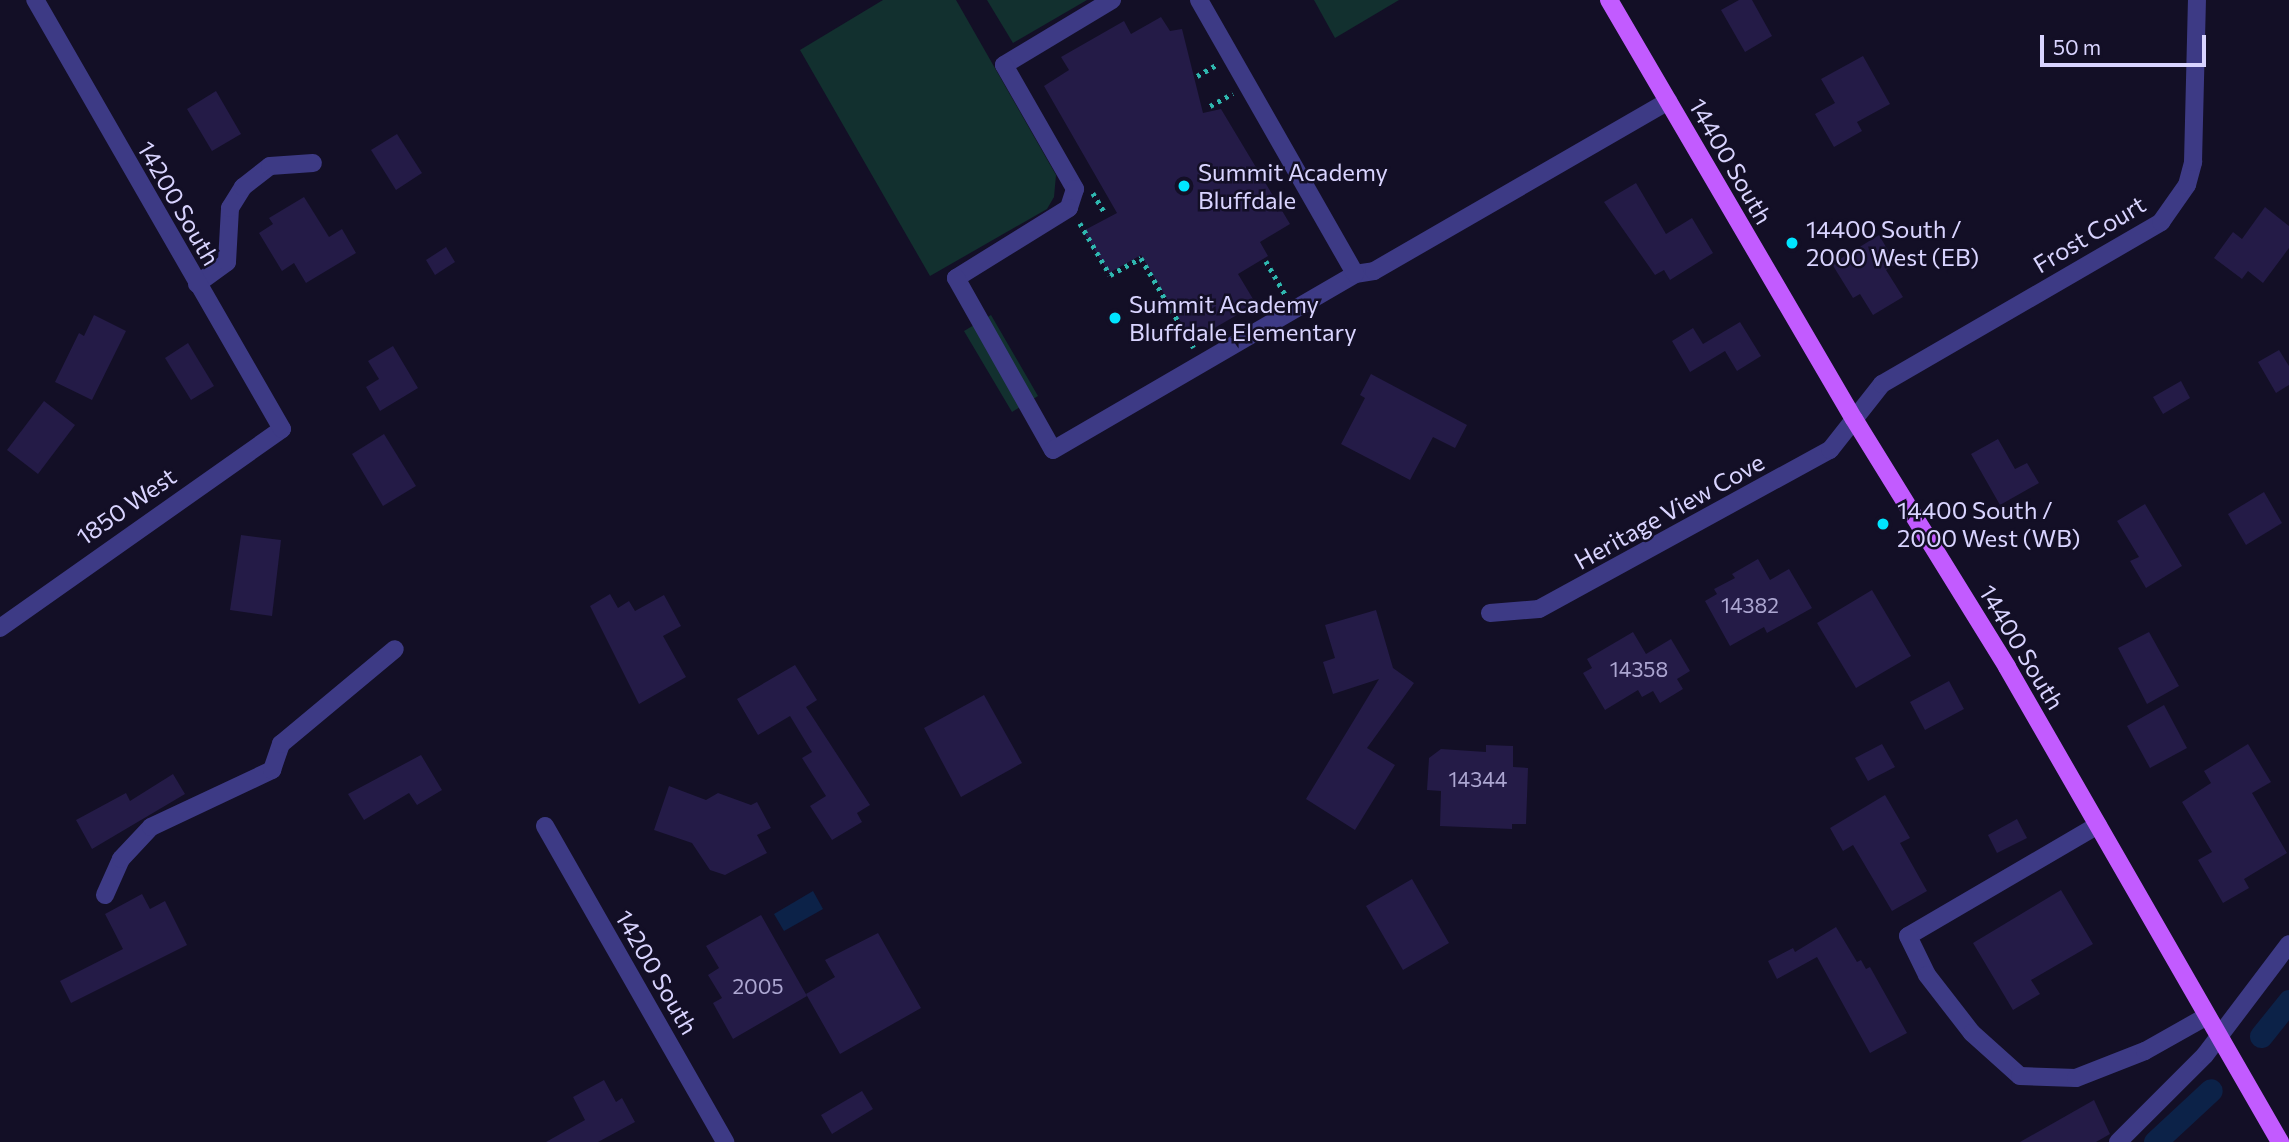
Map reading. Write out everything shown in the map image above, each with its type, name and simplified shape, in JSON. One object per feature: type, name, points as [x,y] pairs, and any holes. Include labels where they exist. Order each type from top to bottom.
[{"type":"main road","name":"14400 South","points":[[1609,0],[1854,419],[2098,825],[2280,1142]]},
{"type":"street","name":"14200 South","points":[[34,0],[282,429]]},
{"type":"street","points":[[1112,0],[1004,65],[1075,189],[1069,208],[956,278],[1053,450],[1355,274],[1374,271],[1668,101]]},
{"type":"street","points":[[1199,0],[1355,274]]},
{"type":"street","name":"Frost Court","points":[[1854,419],[1882,384],[2142,233],[2176,205],[2193,162],[2197,0]]},
{"type":"street","points":[[197,284],[227,262],[230,208],[243,187],[270,166],[313,163]]},
{"type":"street","name":"Heritage View Cove","points":[[1490,612],[1539,609],[1830,450],[1854,419]]},
{"type":"street","name":"1850 West","points":[[0,628],[282,429]]},
{"type":"street","points":[[105,895],[121,859],[151,827],[272,770],[281,744],[395,649]]},
{"type":"street","points":[[2098,825],[1908,936],[1927,975],[1972,1033],[2020,1076],[2076,1078],[2145,1051],[2207,1016]]},
{"type":"street","name":"14200 South","points":[[545,826],[725,1142]]},
{"type":"street","points":[[2118,1142],[2218,1037],[2289,944]]},
{"type":"path","points":[[1196,76],[1217,64]]},
{"type":"path","points":[[1210,106],[1233,92]]},
{"type":"path","points":[[1091,201],[1091,189],[1105,213]]},
{"type":"path","points":[[1067,225],[1078,219],[1110,275],[1141,258],[1196,352]]},
{"type":"path","points":[[1266,261],[1288,298]]},
{"type":"path","points":[[1277,305],[1300,292]]},
{"type":"path","points":[[1185,358],[1207,345]]},
{"type":"green space","points":[[883,0],[956,0],[1056,175],[1054,197],[1047,209],[930,276],[800,50]]},
{"type":"green space","points":[[987,0],[1087,0],[1013,43]]},
{"type":"green space","points":[[1314,0],[1399,0],[1335,38]]},
{"type":"green space","points":[[991,315],[1038,396],[1012,412],[964,331]]},
{"type":"water","points":[[813,891],[823,909],[784,931],[774,914]]},
{"type":"building","points":[[1739,0],[1752,0],[1772,36],[1745,52],[1721,10]]},
{"type":"building","name":"Summit Academy Bluffdale","points":[[1161,17],[1170,31],[1182,29],[1203,113],[1221,109],[1290,224],[1260,242],[1268,256],[1238,274],[1256,304],[1192,341],[1141,255],[1109,273],[1083,231],[1117,213],[1044,86],[1069,70],[1061,57],[1124,21],[1131,34]]},
{"type":"building","points":[[1863,56],[1890,104],[1857,122],[1862,131],[1834,147],[1815,114],[1835,103],[1821,79]]},
{"type":"building","points":[[216,91],[241,134],[212,151],[187,109]]},
{"type":"building","points":[[397,134],[422,173],[396,190],[371,150]]},
{"type":"building","points":[[1636,183],[1666,234],[1692,218],[1713,253],[1670,280],[1664,270],[1655,275],[1604,202]]},
{"type":"building","points":[[304,197],[329,237],[342,229],[356,253],[306,283],[294,263],[282,271],[259,233],[273,224],[269,218]]},
{"type":"building","points":[[2265,207],[2289,226],[2289,248],[2263,283],[2248,271],[2242,279],[2214,258],[2233,232],[2242,239]]},
{"type":"building","points":[[1879,235],[1896,264],[1886,270],[1903,297],[1873,315],[1860,294],[1853,298],[1832,264]]},
{"type":"building","points":[[446,247],[455,262],[435,275],[426,260]]},
{"type":"building","points":[[94,315],[126,331],[92,400],[55,382],[79,333],[84,336]]},
{"type":"building","points":[[1740,322],[1761,356],[1737,371],[1725,351],[1690,372],[1672,341],[1693,328],[1703,344]]},
{"type":"building","points":[[188,343],[214,386],[191,400],[165,358]]},
{"type":"building","points":[[393,346],[418,388],[380,411],[366,387],[379,379],[368,361]]},
{"type":"building","points":[[2279,350],[2289,366],[2289,385],[2276,393],[2258,362]]},
{"type":"building","points":[[1371,374],[1467,425],[1455,448],[1433,437],[1410,480],[1341,444],[1365,398],[1360,395]]},
{"type":"building","points":[[2181,381],[2190,398],[2163,414],[2153,397]]},
{"type":"building","points":[[44,401],[75,425],[38,474],[7,450]]},
{"type":"building","points":[[384,434],[416,486],[383,506],[352,454]]},
{"type":"building","points":[[1998,439],[2015,469],[2027,463],[2039,483],[2000,505],[1971,454]]},
{"type":"building","points":[[2264,492],[2282,523],[2246,545],[2228,514]]},
{"type":"building","points":[[2145,504],[2182,566],[2146,588],[2130,561],[2139,557],[2117,521]]},
{"type":"building","points":[[241,535],[281,540],[272,616],[230,610]]},
{"type":"building","points":[[1758,559],[1770,580],[1789,569],[1812,608],[1767,633],[1764,627],[1730,646],[1705,601],[1717,594],[1714,589],[1735,578],[1732,574]]},
{"type":"building","points":[[1872,590],[1911,656],[1856,688],[1817,623]]},
{"type":"building","points":[[610,594],[618,608],[629,601],[635,611],[664,595],[681,626],[663,636],[686,677],[639,704],[590,606]]},
{"type":"building","points":[[1376,610],[1393,668],[1414,683],[1367,748],[1395,765],[1355,830],[1306,799],[1379,679],[1333,694],[1323,662],[1335,658],[1325,625]]},
{"type":"building","points":[[1633,632],[1646,654],[1671,639],[1690,671],[1677,679],[1683,689],[1660,703],[1653,691],[1642,697],[1638,690],[1605,710],[1583,673],[1592,668],[1587,659]]},
{"type":"building","points":[[2149,632],[2179,686],[2147,704],[2118,648]]},
{"type":"building","points":[[795,665],[817,700],[806,707],[870,805],[857,813],[862,822],[832,840],[810,806],[826,796],[802,758],[812,752],[790,716],[758,735],[737,699]]},
{"type":"building","points":[[1949,681],[1964,709],[1925,730],[1910,702]]},
{"type":"building","points":[[984,695],[1022,763],[961,797],[924,728]]},
{"type":"building","points":[[2164,705],[2187,748],[2150,768],[2127,726]]},
{"type":"building","points":[[1882,744],[1895,767],[1868,781],[1855,758]]},
{"type":"building","points":[[2248,744],[2271,782],[2252,793],[2287,853],[2244,879],[2249,888],[2223,903],[2198,860],[2212,852],[2182,802],[2211,783],[2204,771]]},
{"type":"building","points":[[1486,745],[1513,746],[1513,767],[1528,768],[1526,824],[1512,824],[1512,829],[1440,826],[1441,791],[1427,790],[1429,758],[1441,749],[1486,752]]},
{"type":"building","points":[[421,755],[442,790],[417,805],[409,793],[364,820],[348,794]]},
{"type":"building","points":[[173,774],[185,794],[92,849],[76,820],[126,793],[130,801]]},
{"type":"building","points":[[669,786],[706,800],[718,793],[751,805],[757,802],[771,828],[757,835],[767,853],[725,875],[710,870],[692,843],[654,830]]},
{"type":"building","points":[[1885,795],[1910,838],[1900,843],[1927,891],[1892,911],[1853,845],[1843,851],[1830,828]]},
{"type":"building","points":[[2017,819],[2027,838],[1997,853],[1988,835]]},
{"type":"building","points":[[1412,879],[1449,943],[1403,970],[1366,906]]},
{"type":"building","points":[[2061,890],[2093,944],[2031,980],[2040,994],[2013,1010],[1973,943]]},
{"type":"building","points":[[142,894],[150,909],[165,901],[187,945],[71,1003],[60,981],[123,949],[105,914]]},
{"type":"building","points":[[761,915],[807,996],[733,1039],[713,1003],[722,998],[708,975],[719,968],[706,946]]},
{"type":"building","points":[[1836,927],[1857,962],[1861,960],[1866,969],[1870,967],[1907,1033],[1870,1053],[1817,957],[1777,979],[1768,961],[1793,948],[1795,952]]},
{"type":"building","points":[[878,933],[921,1008],[840,1054],[806,994],[835,977],[825,960]]},
{"type":"building","points":[[604,1080],[616,1102],[622,1098],[635,1122],[598,1142],[546,1142],[585,1120],[573,1097]]},
{"type":"building","points":[[862,1091],[873,1109],[832,1134],[821,1115]]},
{"type":"building","points":[[2094,1100],[2110,1134],[2096,1142],[2020,1142]]},
{"type":"waterway","points":[[2261,1036],[2289,1001]]},
{"type":"waterway","points":[[2155,1142],[2211,1090]]},
{"type":"place","name":"Summit Academy Bluffdale","points":[[1184,186]]},
{"type":"place","name":"14400 South / 2000 West (EB)","points":[[1792,243]]},
{"type":"place","name":"Summit Academy Bluffdale Elementary","points":[[1115,318]]},
{"type":"place","name":"14400 South / 2000 West (WB)","points":[[1883,524]]}]
